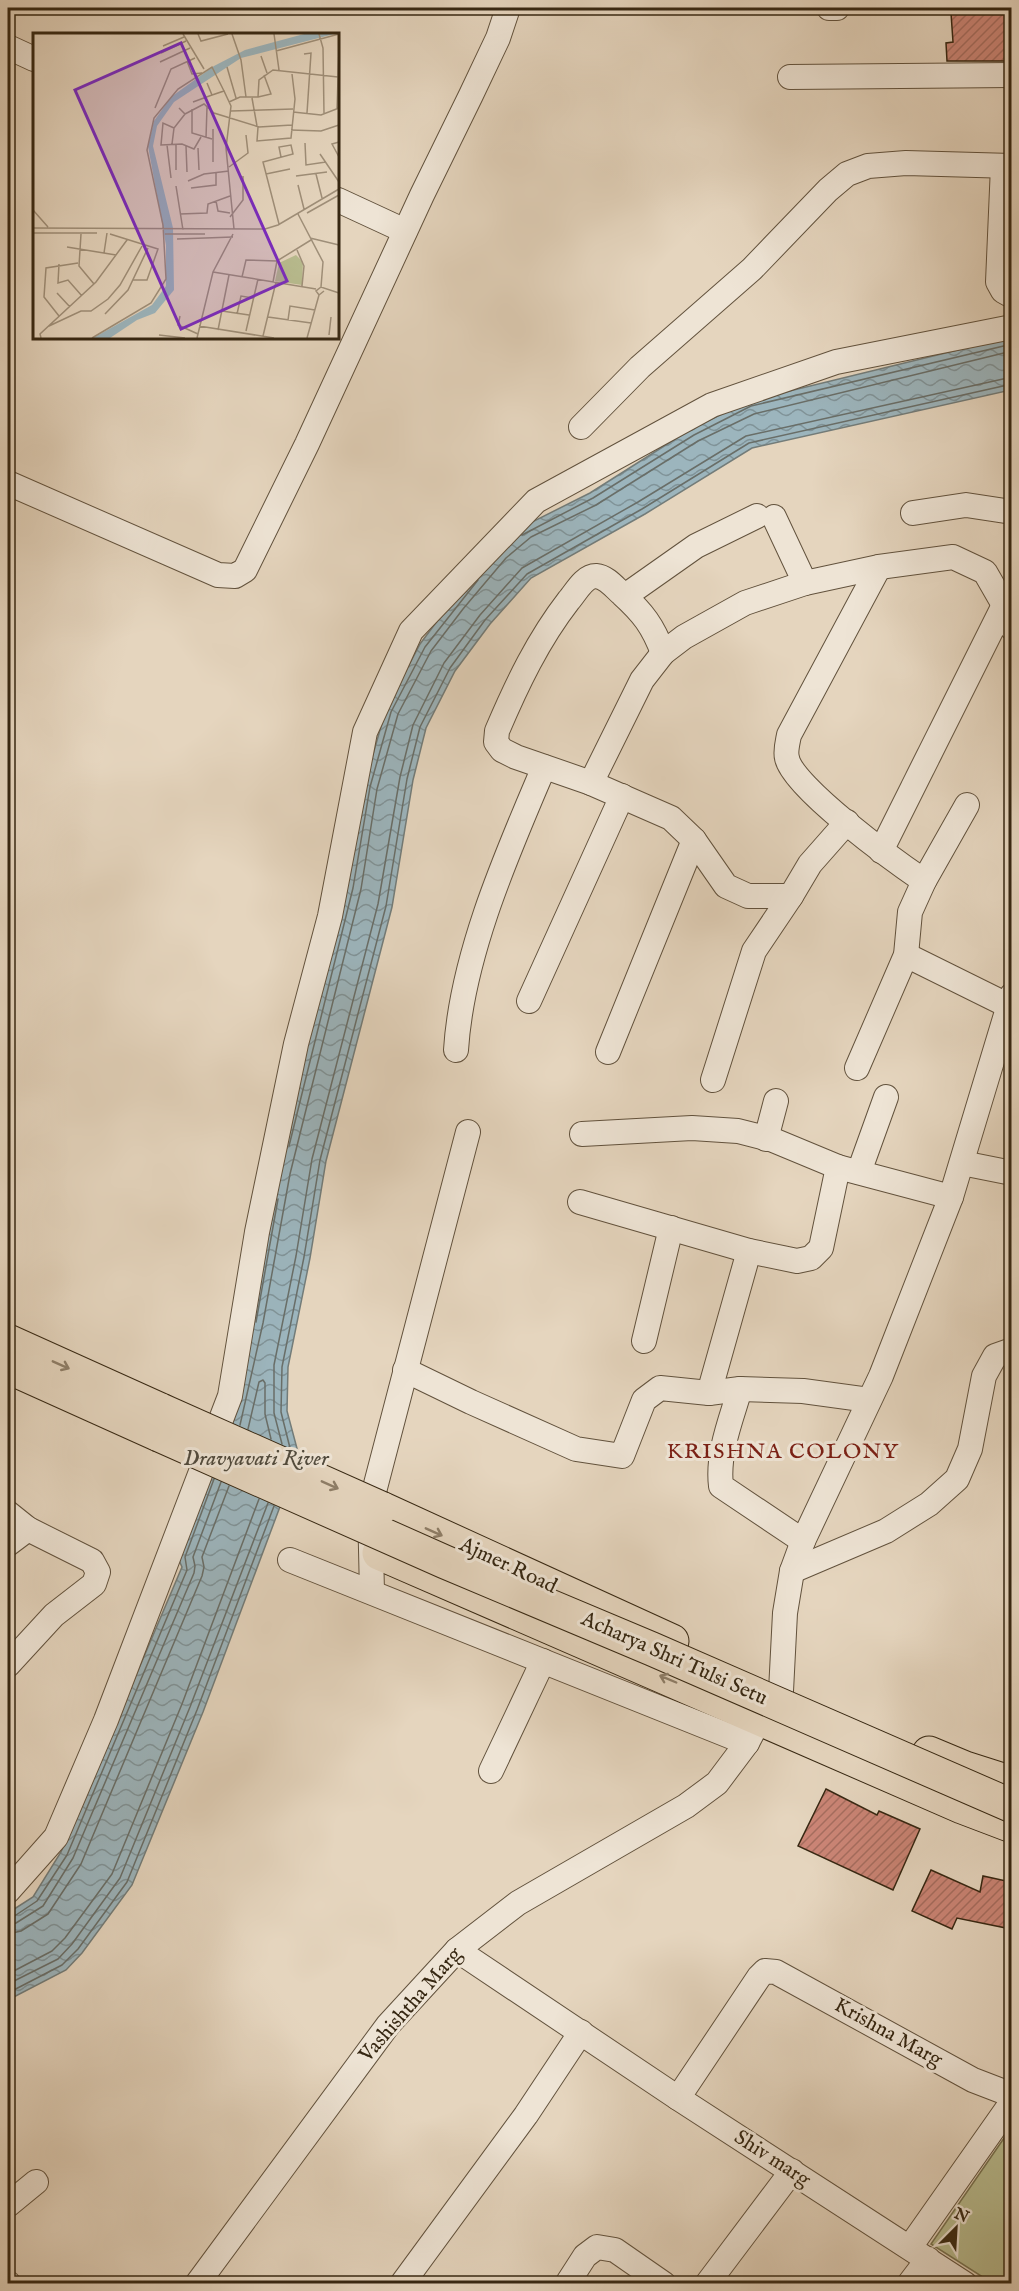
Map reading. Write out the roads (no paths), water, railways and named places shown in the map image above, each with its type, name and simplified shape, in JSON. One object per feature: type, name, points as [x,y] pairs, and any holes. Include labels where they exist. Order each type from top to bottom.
[{"type":"highway","name":"Ajmer Road","points":[[8,1341],[781,1691],[965,1768],[1011,1783]]},
{"type":"highway","name":"Acharya Shri Tulsi Setu","points":[[8,1367],[435,1558],[652,1649],[1011,1806]]},
{"type":"highway","name":"Ajmer Road","points":[[8,1385],[482,1599],[754,1731],[1011,1826]]},
{"type":"street","points":[[8,483],[218,575],[235,576],[245,570],[307,444],[405,231],[498,38],[508,8]]},
{"type":"street","points":[[829,8],[837,8]]},
{"type":"street","points":[[8,47],[33,59]]},
{"type":"street","points":[[790,77],[1011,75]]},
{"type":"street","points":[[581,427],[640,367],[752,269],[828,190],[847,174],[868,166],[906,163],[1007,166],[998,282],[1003,291],[1011,296]]},
{"type":"street","points":[[339,200],[405,231]]},
{"type":"street","points":[[8,1891],[56,1837],[106,1720],[230,1396],[259,1221],[296,1044],[330,916],[365,732],[411,631],[536,501],[712,405],[836,362],[1011,327]]},
{"type":"street","points":[[913,513],[966,505],[1011,512]]},
{"type":"street","points":[[625,596],[696,546],[765,517],[805,583]]},
{"type":"street","points":[[591,783],[642,680],[663,653],[684,637],[745,603],[805,583],[879,567],[953,557],[985,572],[1004,605],[1011,628]]},
{"type":"street","points":[[879,567],[789,735],[786,758],[801,783],[881,851],[924,881]]},
{"type":"street","points":[[663,653],[656,632],[642,612],[608,581],[596,576],[588,579],[548,627],[497,731],[496,742],[502,750],[591,783],[671,818],[694,840],[726,886],[748,896],[791,896]]},
{"type":"street","points":[[881,851],[1004,605]]},
{"type":"street","points":[[456,1050],[458,1022],[489,903],[544,767]]},
{"type":"street","points":[[529,1001],[622,796]]},
{"type":"street","points":[[857,1068],[906,955],[910,912],[924,881],[967,805]]},
{"type":"street","points":[[713,1080],[754,951],[810,864],[847,822]]},
{"type":"street","points":[[608,1052],[694,840]]},
{"type":"street","points":[[781,1691],[785,1613],[792,1572],[802,1541],[881,1376],[951,1197],[1009,1000],[906,955]]},
{"type":"street","points":[[580,1202],[749,1251],[796,1261],[811,1258],[821,1248],[848,1169],[886,1097]]},
{"type":"street","points":[[766,1138],[776,1101]]},
{"type":"street","points":[[582,1134],[692,1128],[738,1131],[766,1138],[848,1169],[951,1197]]},
{"type":"street","points":[[372,1592],[370,1507],[468,1132]]},
{"type":"street","points":[[962,1163],[1011,1173]]},
{"type":"street","points":[[644,1341],[671,1228]]},
{"type":"street","points":[[709,1393],[749,1251]]},
{"type":"street","points":[[792,1572],[886,1531],[929,1504],[957,1479],[970,1449],[984,1376],[995,1356],[1011,1350]]},
{"type":"street","points":[[405,1370],[576,1449],[622,1456],[644,1400],[660,1388],[709,1393],[740,1389],[803,1391],[869,1400]]},
{"type":"street","points":[[740,1389],[725,1442],[720,1475],[721,1486],[802,1541]]},
{"type":"street","points":[[8,1513],[28,1529],[92,1561],[98,1572],[94,1584],[54,1615],[8,1665]]},
{"type":"street","points":[[8,1544],[28,1529]]},
{"type":"street","points":[[290,1560],[543,1661],[754,1731]]},
{"type":"street","points":[[491,1771],[543,1661]]},
{"type":"street","name":"Vashishtha Marg","points":[[197,2283],[388,2025],[457,1950],[518,1903],[686,1806],[717,1783],[754,1731]]},
{"type":"street","name":"Shiv marg","points":[[457,1950],[678,2098],[965,2283]]},
{"type":"street","name":"Krishna Marg","points":[[678,2098],[765,1971],[776,1972],[973,2080],[1011,2095]]},
{"type":"street","points":[[402,2283],[526,2115],[581,2032]]},
{"type":"street","points":[[909,2283],[919,2253],[1011,2102]]},
{"type":"street","points":[[707,2283],[792,2171]]},
{"type":"street","points":[[8,2205],[36,2182]]},
{"type":"street","points":[[567,2283],[585,2256],[597,2247],[615,2250],[664,2283]]},
{"type":"water","name":"Dravyavati River","points":[[1011,337],[1011,390],[752,448],[645,514],[531,578],[490,624],[455,671],[426,728],[413,780],[392,907],[326,1161],[310,1258],[288,1367],[287,1411],[299,1456],[203,1712],[132,1885],[82,1953],[66,1970],[8,2000],[8,1913],[33,1897],[61,1852],[182,1567],[178,1558],[276,1171],[364,786],[386,709],[420,644],[453,600],[524,526],[590,493],[691,429],[749,401]]},
{"type":"district","name":"KRISHNA COLONY","points":[[783,1452]]}]
